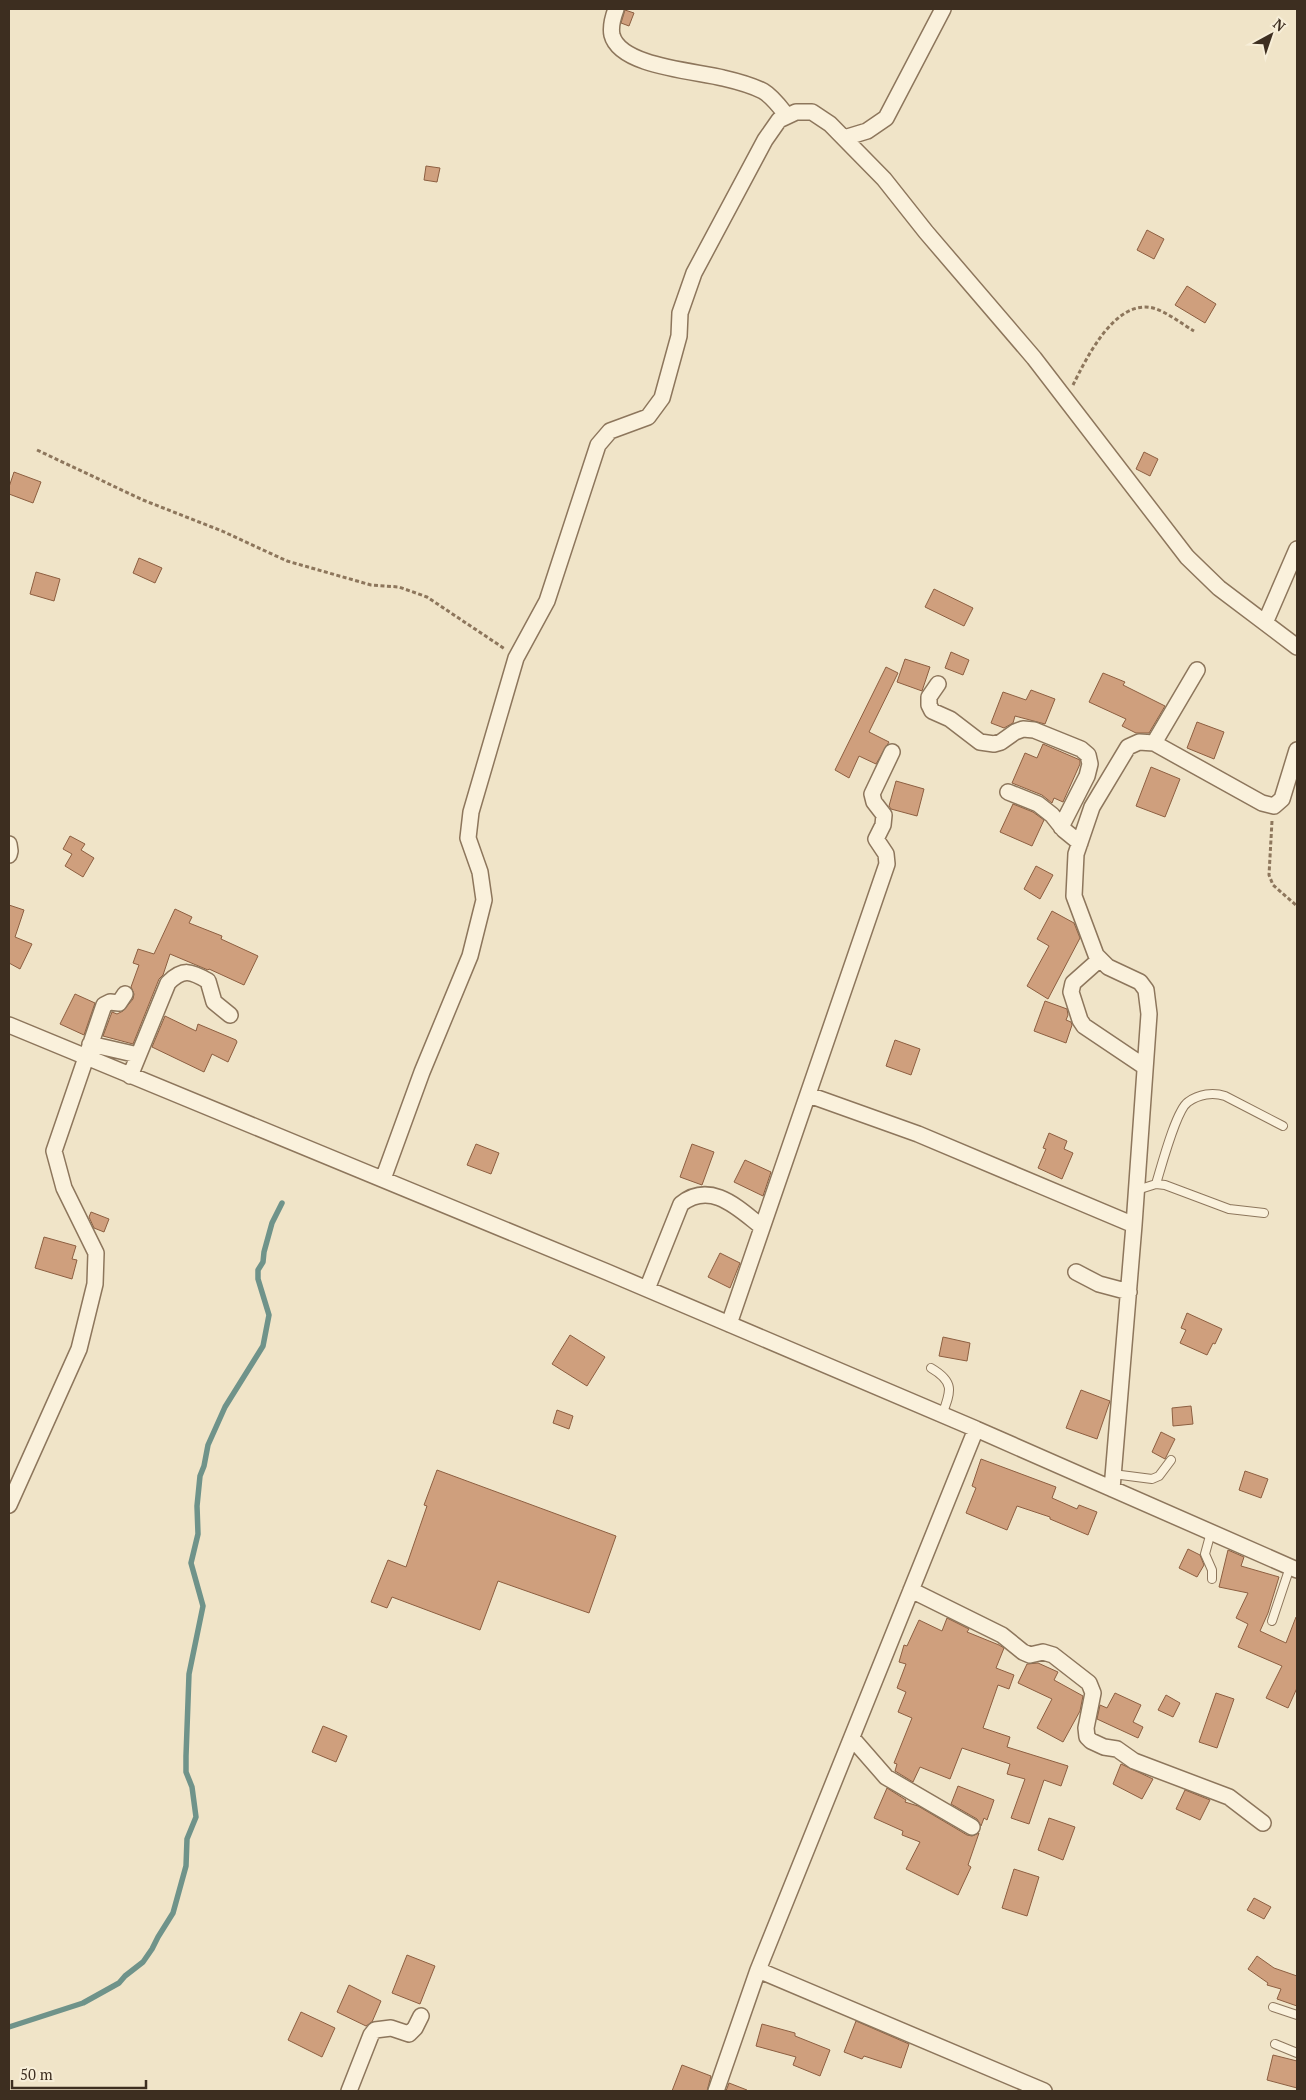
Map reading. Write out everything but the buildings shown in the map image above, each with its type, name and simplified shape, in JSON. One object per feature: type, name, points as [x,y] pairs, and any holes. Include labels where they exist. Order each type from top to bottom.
[{"type":"street","points":[[616,9],[612,21],[612,36],[618,46],[633,57],[653,64],[724,78],[753,87],[765,92],[788,116]]},
{"type":"street","points":[[844,138],[867,131],[886,118],[943,9]]},
{"type":"street","points":[[383,1179],[422,1072],[470,956],[484,900],[480,872],[468,838],[471,812],[516,658],[547,600],[598,445],[610,431],[648,417],[662,398],[679,336],[680,313],[694,273],[765,140],[779,120],[796,112],[812,112],[830,124],[844,138],[884,179],[926,232],[1034,358],[1188,557],[1219,588],[1297,647]]},
{"type":"street","points":[[1265,623],[1297,549]]},
{"type":"street","points":[[1154,743],[1197,670]]},
{"type":"street","points":[[938,684],[929,696],[928,705],[932,711],[950,720],[980,742],[994,744],[1001,742],[1015,732],[1034,730],[1081,749],[1088,755],[1090,764],[1087,776],[1061,827]]},
{"type":"street","points":[[1112,1482],[1129,1292],[1149,1014],[1146,990],[1140,982],[1108,967],[1096,955],[1074,896],[1076,854],[1092,807],[1128,746],[1139,742],[1154,743],[1262,803],[1274,806],[1282,799],[1297,750]]},
{"type":"street","points":[[729,1324],[887,864],[886,854],[876,838],[883,824],[884,815],[874,802],[872,794],[892,752]]},
{"type":"street","points":[[1008,792],[1038,804],[1052,815],[1061,827],[1080,842]]},
{"type":"street","points":[[9,844],[9,855]]},
{"type":"street","points":[[1100,959],[1073,983],[1071,992],[1080,1020],[1084,1026],[1145,1067]]},
{"type":"street","points":[[130,1076],[168,983],[176,975],[183,972],[196,974],[208,981],[214,1002],[230,1016]]},
{"type":"street","points":[[9,1505],[79,1349],[95,1284],[96,1253],[64,1188],[54,1151],[104,1005],[110,1002],[119,1003],[124,994]]},
{"type":"street","points":[[9,1025],[88,1051],[130,1076],[647,1288],[942,1415],[1112,1482],[1211,1532],[1294,1568]]},
{"type":"street","points":[[88,1051],[138,1055]]},
{"type":"street","points":[[809,1095],[918,1134],[1134,1225]]},
{"type":"street","points":[[647,1288],[681,1204],[688,1198],[710,1194],[726,1199],[762,1228]]},
{"type":"street","points":[[1076,1272],[1099,1284],[1129,1292]]},
{"type":"street","points":[[716,2091],[758,1970],[976,1429]]},
{"type":"street","points":[[911,1590],[1002,1635],[1023,1652],[1030,1655],[1044,1652],[1053,1655],[1090,1683],[1093,1693],[1086,1728],[1091,1741],[1117,1750],[1134,1762],[1229,1797],[1263,1823]]},
{"type":"street","points":[[852,1738],[886,1777],[972,1827]]},
{"type":"street","points":[[758,1970],[1044,2091]]},
{"type":"street","points":[[350,2091],[371,2035],[375,2030],[392,2028],[409,2034],[422,2016]]},
{"type":"lane","points":[[1156,1184],[1178,1117],[1187,1102],[1215,1092],[1283,1126]]},
{"type":"lane","points":[[1137,1190],[1156,1184],[1165,1185],[1229,1209],[1264,1213]]},
{"type":"lane","points":[[931,1368],[944,1376],[949,1383],[949,1395],[942,1415]]},
{"type":"lane","points":[[1112,1482],[1152,1479],[1159,1476],[1171,1460]]},
{"type":"lane","points":[[1211,1532],[1205,1554],[1212,1570],[1212,1579]]},
{"type":"lane","points":[[1272,1620],[1294,1568]]},
{"type":"lane","points":[[1273,2007],[1297,2015]]},
{"type":"lane","points":[[1275,2044],[1297,2053]]},
{"type":"path","points":[[1066,399],[1096,342],[1106,330],[1124,315],[1138,307],[1155,308],[1194,331]]},
{"type":"path","points":[[38,450],[143,500],[213,528],[287,561],[371,585],[399,587],[427,597],[491,638],[516,658]]},
{"type":"path","points":[[1274,806],[1269,875],[1273,885],[1297,906]]},
{"type":"waterway","points":[[9,2027],[83,2003],[119,1983],[143,1962],[173,1913],[186,1866],[187,1839],[196,1817],[192,1787],[186,1772],[186,1756],[189,1674],[203,1606],[191,1563],[198,1534],[197,1506],[200,1476],[208,1445],[225,1407],[263,1346],[269,1315],[258,1279],[258,1270],[263,1262],[272,1223],[282,1203]]}]
